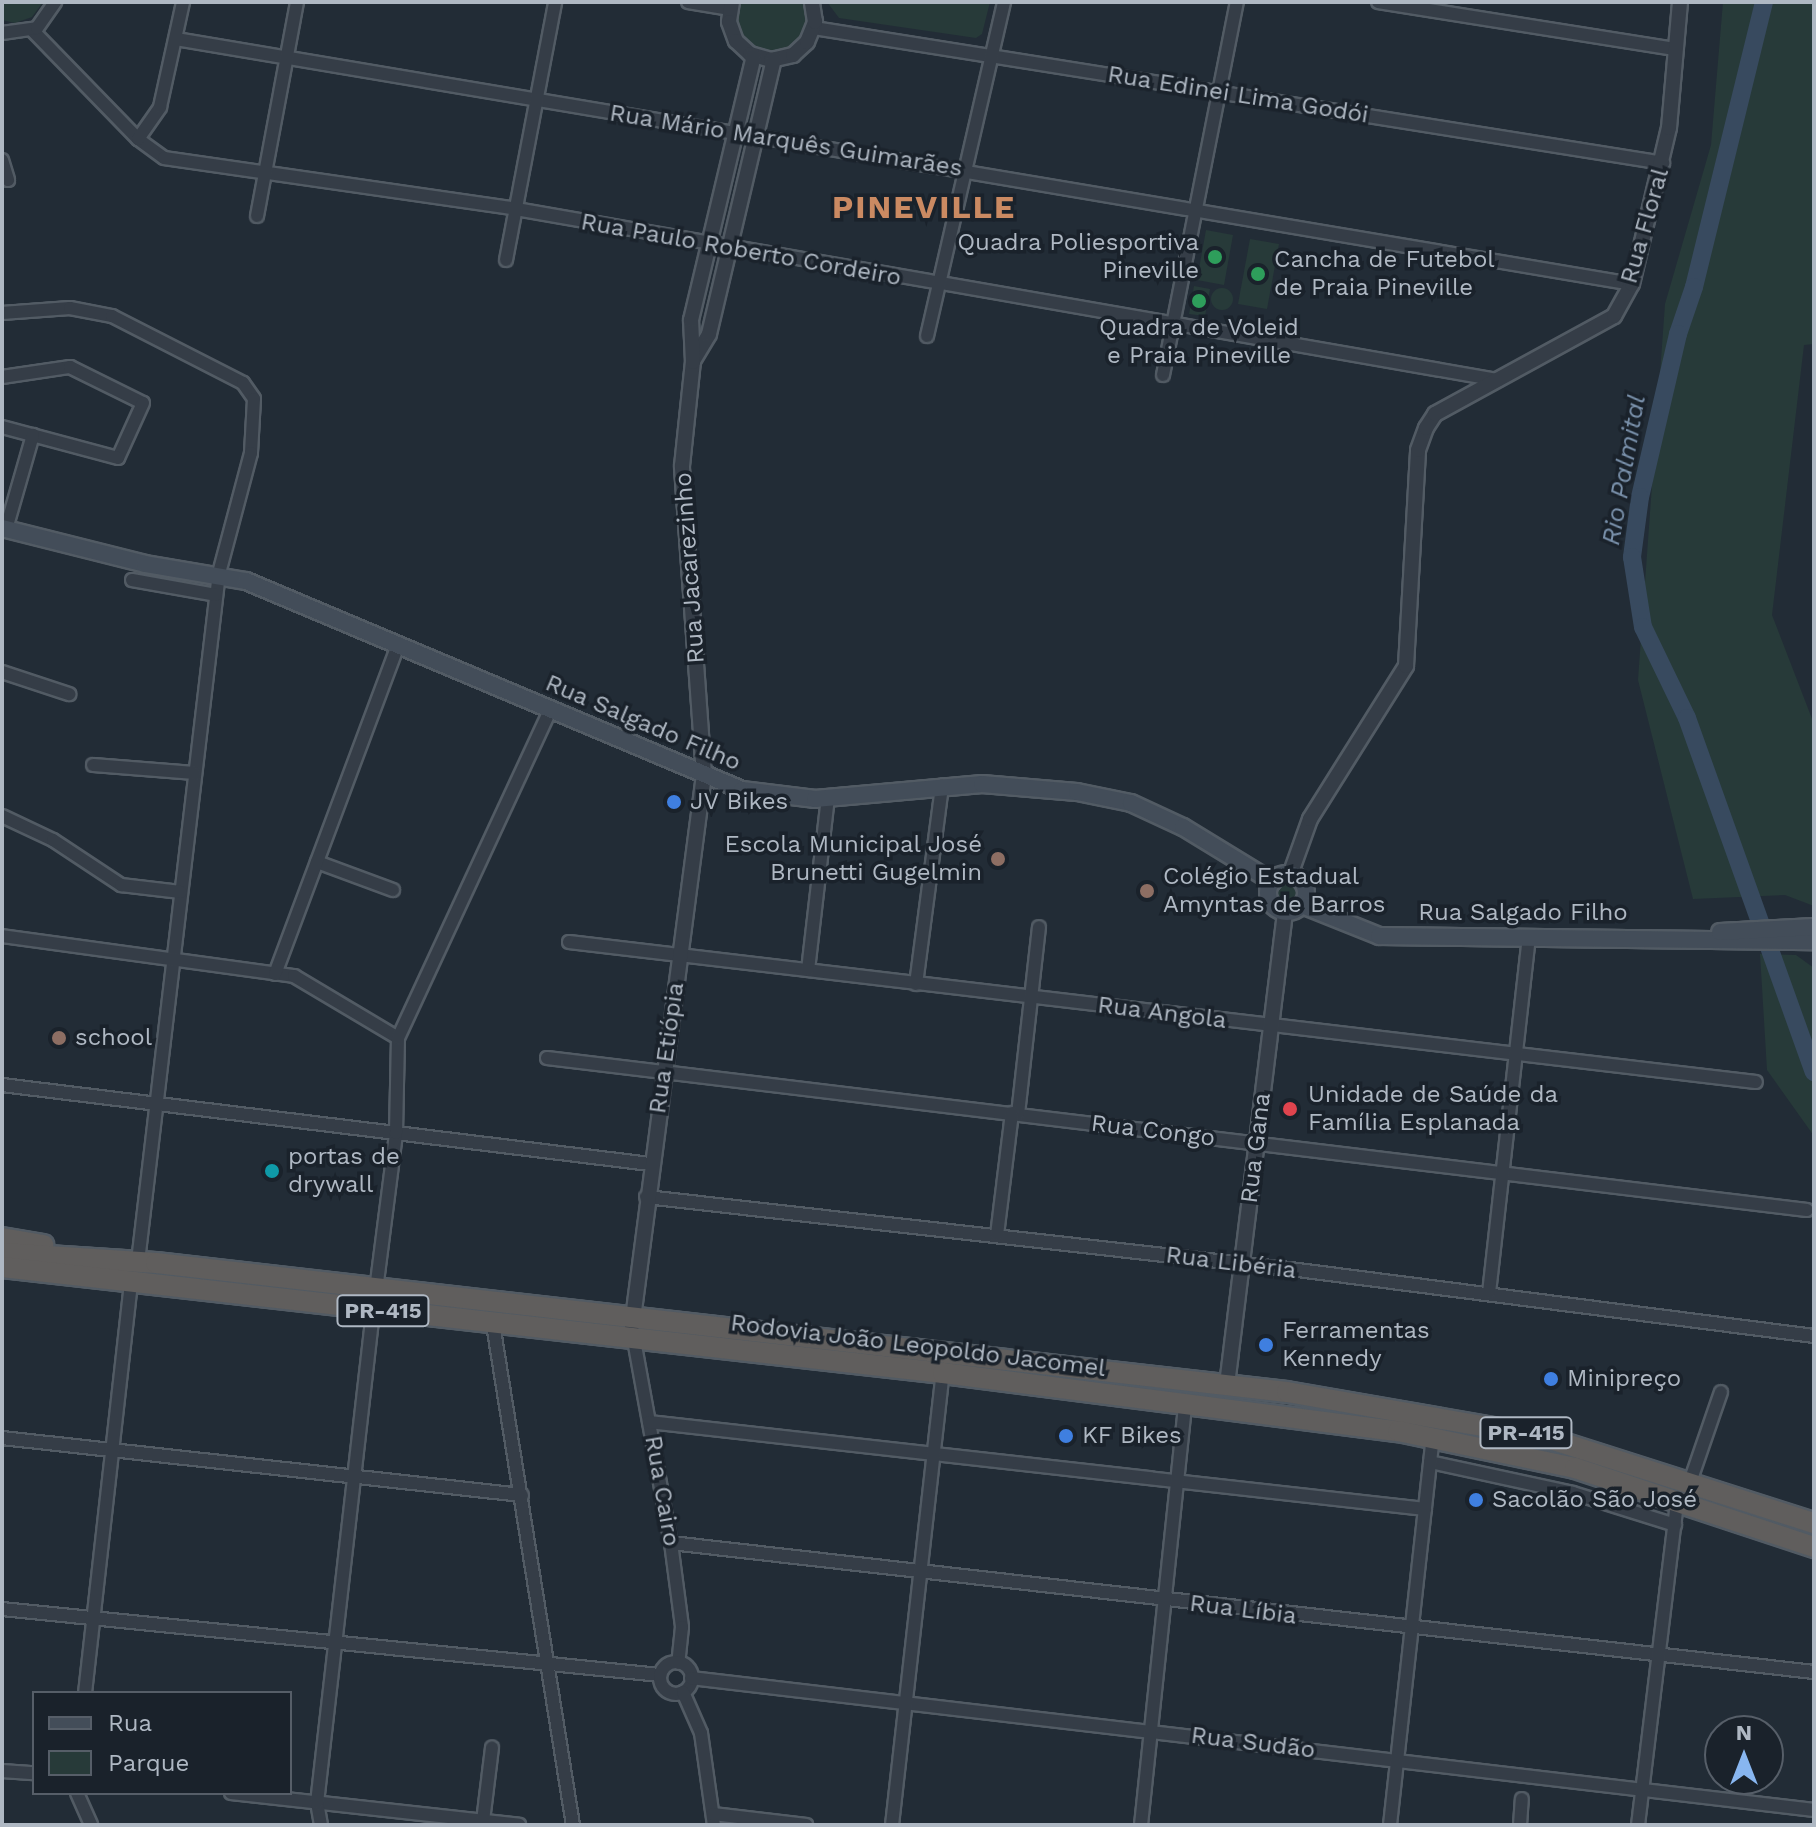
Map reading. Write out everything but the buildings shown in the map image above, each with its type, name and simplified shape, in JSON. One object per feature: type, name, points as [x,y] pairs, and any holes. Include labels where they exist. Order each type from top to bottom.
[{"type":"highway","points":[[2,1238],[138,1261]]},
{"type":"highway","name":"Rodovia João Leopoldo Jacomel","points":[[2,1253],[138,1261],[375,1300],[493,1324],[633,1330],[1227,1385],[1512,1429],[1814,1523]]},
{"type":"highway","name":"Rodovia João Leopoldo Jacomel","points":[[2,1267],[131,1283],[375,1300],[633,1330],[1433,1437],[1575,1468],[1814,1547]]},
{"type":"highway","points":[[2,1278],[71,1276]]},
{"type":"highway","points":[[1185,1403],[1206,1400],[1227,1385]]},
{"type":"main road","name":"Rua Salgado Filho","points":[[4,528],[145,564],[219,573],[704,775],[777,798],[828,798],[942,786],[1024,785],[1131,803],[1183,827],[1273,882]]},
{"type":"main road","points":[[1290,875],[1305,887],[1302,905],[1285,912],[1270,901],[1273,882],[1290,875]]},
{"type":"main road","name":"Rua Salgado Filho","points":[[1302,905],[1379,936],[1654,938],[1795,935],[1814,941]]},
{"type":"main road","name":"Rua Salgado Filho","points":[[1795,935],[1814,927]]},
{"type":"street","points":[[2,33],[33,31],[46,20],[55,2]]},
{"type":"street","points":[[138,139],[155,121],[183,2]]},
{"type":"street","points":[[257,216],[297,2]]},
{"type":"street","points":[[506,260],[555,2]]},
{"type":"street","points":[[688,2],[731,5],[734,38],[754,56],[774,60],[798,51],[814,28],[812,2]]},
{"type":"street","points":[[927,336],[1004,2]]},
{"type":"street","points":[[1163,375],[1237,2]]},
{"type":"street","points":[[1378,2],[1676,49]]},
{"type":"street","name":"Rua Floral","points":[[1290,875],[1310,819],[1406,666],[1418,450],[1426,428],[1435,414],[1614,316],[1632,284],[1663,163],[1680,2]]},
{"type":"street","name":"Rua Edinei Lima Godói","points":[[814,28],[1663,163]]},
{"type":"street","name":"Rua Paulo Roberto Cordeiro","points":[[33,31],[138,139],[164,158],[516,209],[728,249],[1498,380]]},
{"type":"street","name":"Rua Mário Marquês Guimarães","points":[[176,39],[1632,284]]},
{"type":"street","name":"Rua Jacarezinho","points":[[704,775],[682,466],[693,362],[691,320],[754,56]]},
{"type":"street","name":"Rua Jacarezinho","points":[[693,362],[709,334],[774,60]]},
{"type":"street","points":[[2,160],[8,180]]},
{"type":"street","points":[[2,313],[70,308],[112,316],[243,383],[254,399],[251,453],[216,595],[138,1261]]},
{"type":"street","points":[[2,377],[70,367],[143,403],[118,458],[2,427]]},
{"type":"street","points":[[4,528],[33,435]]},
{"type":"street","points":[[132,580],[216,595]]},
{"type":"street","points":[[275,974],[397,648]]},
{"type":"street","points":[[2,672],[69,694]]},
{"type":"street","points":[[321,1825],[317,1803],[396,1133],[398,1038],[550,711]]},
{"type":"street","points":[[93,765],[195,773]]},
{"type":"street","name":"Rua Etiópia","points":[[633,1330],[650,1164],[704,775]]},
{"type":"street","points":[[916,984],[942,786]]},
{"type":"street","points":[[808,970],[828,798]]},
{"type":"street","points":[[2,816],[53,840],[121,885],[181,892]]},
{"type":"street","points":[[317,862],[393,890]]},
{"type":"street","name":"Rua Gana","points":[[1227,1385],[1285,912]]},
{"type":"street","points":[[997,1235],[1039,927]]},
{"type":"street","points":[[2,936],[294,976],[398,1038]]},
{"type":"street","points":[[1489,1293],[1529,938]]},
{"type":"street","name":"Rua Angola","points":[[569,942],[1756,1082]]},
{"type":"street","name":"Rua Congo","points":[[547,1058],[1807,1210]]},
{"type":"street","points":[[2,1085],[650,1164]]},
{"type":"street","name":"Rua Libéria","points":[[646,1197],[1489,1293],[1814,1336]]},
{"type":"street","points":[[85,1691],[131,1283]]},
{"type":"street","points":[[493,1324],[550,1664],[573,1825]]},
{"type":"street","name":"Rua Cairo","points":[[633,1330],[671,1543],[682,1627],[678,1663]]},
{"type":"street","points":[[892,1825],[943,1373]]},
{"type":"street","points":[[1690,1482],[1721,1392]]},
{"type":"street","points":[[1141,1825],[1185,1403]]},
{"type":"street","points":[[649,1422],[1425,1509]]},
{"type":"street","points":[[1390,1825],[1433,1437]]},
{"type":"street","points":[[2,1438],[522,1495]]},
{"type":"street","points":[[1430,1462],[1573,1493],[1675,1525]]},
{"type":"street","points":[[1638,1825],[1677,1501]]},
{"type":"street","name":"Rua Líbia","points":[[671,1543],[1659,1657],[1814,1672]]},
{"type":"street","points":[[2,1609],[660,1675]]},
{"type":"street","points":[[660,1675],[666,1665],[678,1663],[691,1678],[683,1692]]},
{"type":"street","points":[[660,1675],[668,1691],[683,1692]]},
{"type":"street","name":"Rua Sudão","points":[[691,1678],[1814,1810]]},
{"type":"street","points":[[683,1692],[701,1733],[713,1820],[806,1825]]},
{"type":"street","points":[[483,1821],[492,1748]]},
{"type":"street","points":[[2,1771],[32,1773]]},
{"type":"street","points":[[78,1795],[91,1825]]},
{"type":"street","points":[[248,1795],[519,1825]]},
{"type":"street","points":[[1520,1825],[1522,1799]]},
{"type":"green space","points":[[2,2],[43,2],[32,17],[15,23],[2,20]]},
{"type":"green space","points":[[738,2],[808,2],[804,39],[781,54],[757,52],[736,25]]},
{"type":"green space","points":[[827,2],[990,2],[982,34],[976,38],[839,18]]},
{"type":"green space","points":[[1723,2],[1814,2],[1814,344],[1804,345],[1772,615],[1814,724],[1814,906],[1785,895],[1693,899],[1638,680],[1665,304],[1711,145]]},
{"type":"green space","name":"Quadra Poliesportiva Pineville","points":[[1206,230],[1233,235],[1224,285],[1197,280]]},
{"type":"green space","name":"Cancha de Futebol de Praia Pineville","points":[[1250,239],[1279,244],[1267,309],[1238,304]]},
{"type":"green space","name":"Quadra de Voleid e Praia Pineville","points":[[1194,286],[1210,289],[1205,316],[1189,314]]},
{"type":"green space","points":[[1222,288],[1230,291],[1233,299],[1230,307],[1222,310],[1214,307],[1211,299],[1214,291]]},
{"type":"green space","points":[[1287,882],[1298,893],[1287,904],[1276,893]]},
{"type":"green space","points":[[1760,954],[1796,955],[1814,968],[1814,1136],[1767,1070]]},
{"type":"waterway","name":"Rio Palmital","points":[[1764,2],[1694,287],[1678,334],[1640,497],[1632,557],[1643,627],[1687,718],[1814,1072]]},
{"type":"place","name":"Quadra Poliesportiva Pineville","points":[[1215,257]]},
{"type":"place","name":"Cancha de Futebol de Praia Pineville","points":[[1258,274]]},
{"type":"place","name":"Quadra de Voleid e Praia Pineville","points":[[1199,301]]},
{"type":"place","name":"JV Bikes","points":[[674,802]]},
{"type":"place","name":"Escola Municipal José Brunetti Gugelmin","points":[[998,859]]},
{"type":"place","name":"Colégio Estadual Amyntas de Barros","points":[[1147,891]]},
{"type":"place","name":"school","points":[[59,1038]]},
{"type":"place","name":"Unidade de Saúde da Família Esplanada","points":[[1290,1109]]},
{"type":"place","name":"portas de drywall","points":[[272,1171]]},
{"type":"place","name":"Ferramentas Kennedy","points":[[1266,1345]]},
{"type":"place","name":"Minipreço","points":[[1551,1379]]},
{"type":"place","name":"KF Bikes","points":[[1066,1436]]},
{"type":"place","name":"Sacolão São José","points":[[1476,1500]]},
{"type":"district","name":"PINEVILLE","points":[[924,207]]}]
